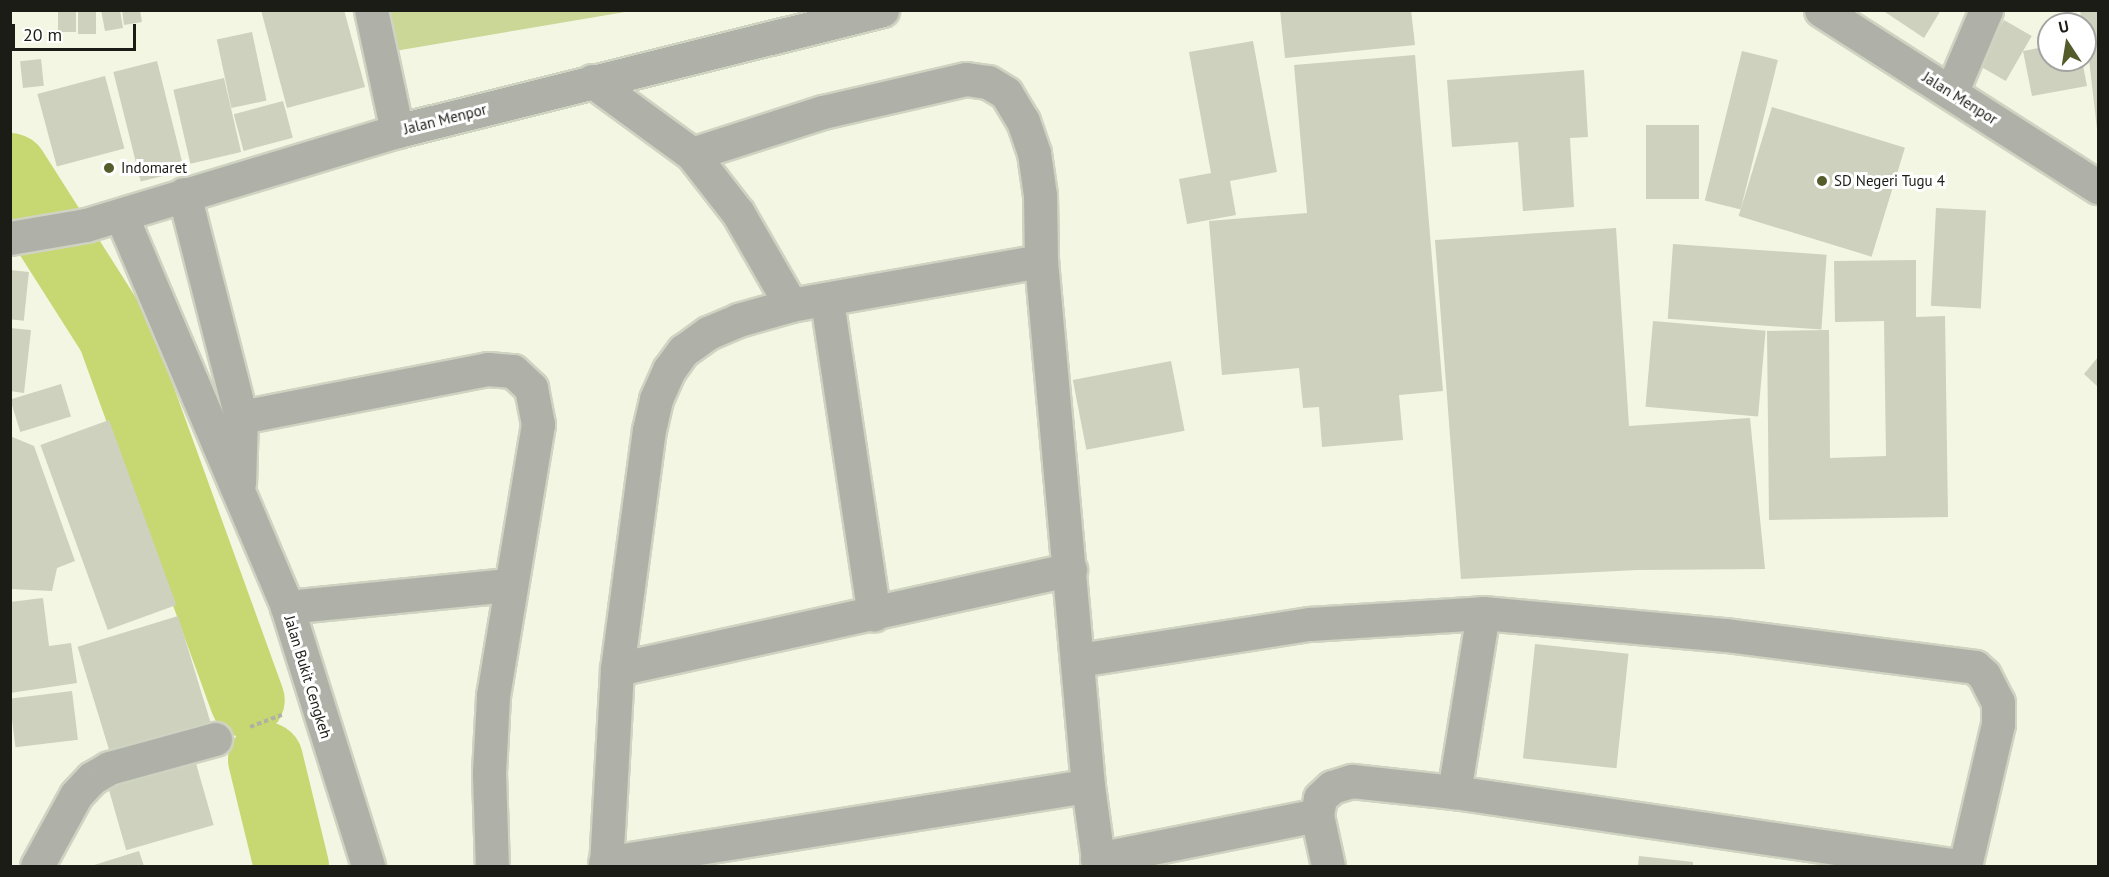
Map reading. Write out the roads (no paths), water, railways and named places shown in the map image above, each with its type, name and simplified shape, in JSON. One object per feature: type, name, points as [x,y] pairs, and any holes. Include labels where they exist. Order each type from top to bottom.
[{"type":"street","points":[[371,10],[397,131]]},
{"type":"street","name":"Jalan Menpor","points":[[11,238],[86,225],[397,131],[882,10]]},
{"type":"street","name":"Jalan Menpor","points":[[1821,10],[2098,187]]},
{"type":"street","points":[[1951,93],[1986,10]]},
{"type":"street","points":[[692,154],[823,112],[966,79],[987,82],[1006,93],[1023,121],[1034,153],[1040,195],[1041,261],[1079,660],[1088,786],[1098,863],[1317,815]]},
{"type":"street","points":[[592,81],[692,154],[738,213],[791,305]]},
{"type":"street","name":"Jalan Bukit Cengkeh","points":[[184,195],[241,417],[238,491]]},
{"type":"street","name":"Jalan Bukit Cengkeh","points":[[121,215],[287,607],[368,867]]},
{"type":"street","points":[[1041,261],[826,301],[791,305],[738,320],[708,333],[683,351],[669,370],[656,399],[649,430],[616,669],[605,865],[1088,786]]},
{"type":"street","points":[[826,301],[874,614]]},
{"type":"street","points":[[241,417],[488,369],[513,371],[531,388],[538,416],[509,585],[493,696],[489,773],[492,867]]},
{"type":"street","points":[[616,669],[1070,569]]},
{"type":"street","points":[[287,607],[509,585]]},
{"type":"street","points":[[1079,660],[1310,624],[1483,613],[1726,635],[1975,667],[1984,675],[1998,702],[1998,724],[1965,867]]},
{"type":"street","points":[[1454,792],[1483,613]]},
{"type":"street","points":[[38,867],[76,795],[92,778],[109,768],[215,740]]},
{"type":"street","points":[[1328,867],[1317,815],[1320,798],[1326,792],[1352,781],[1454,792],[1959,867]]},
{"type":"waterway","points":[[10,170],[114,333],[247,700]]},
{"type":"waterway","points":[[265,759],[291,866]]},
{"type":"place","name":"Indomaret","points":[[109,168]]},
{"type":"place","name":"SD Negeri Tugu 4","points":[[1822,181]]}]
